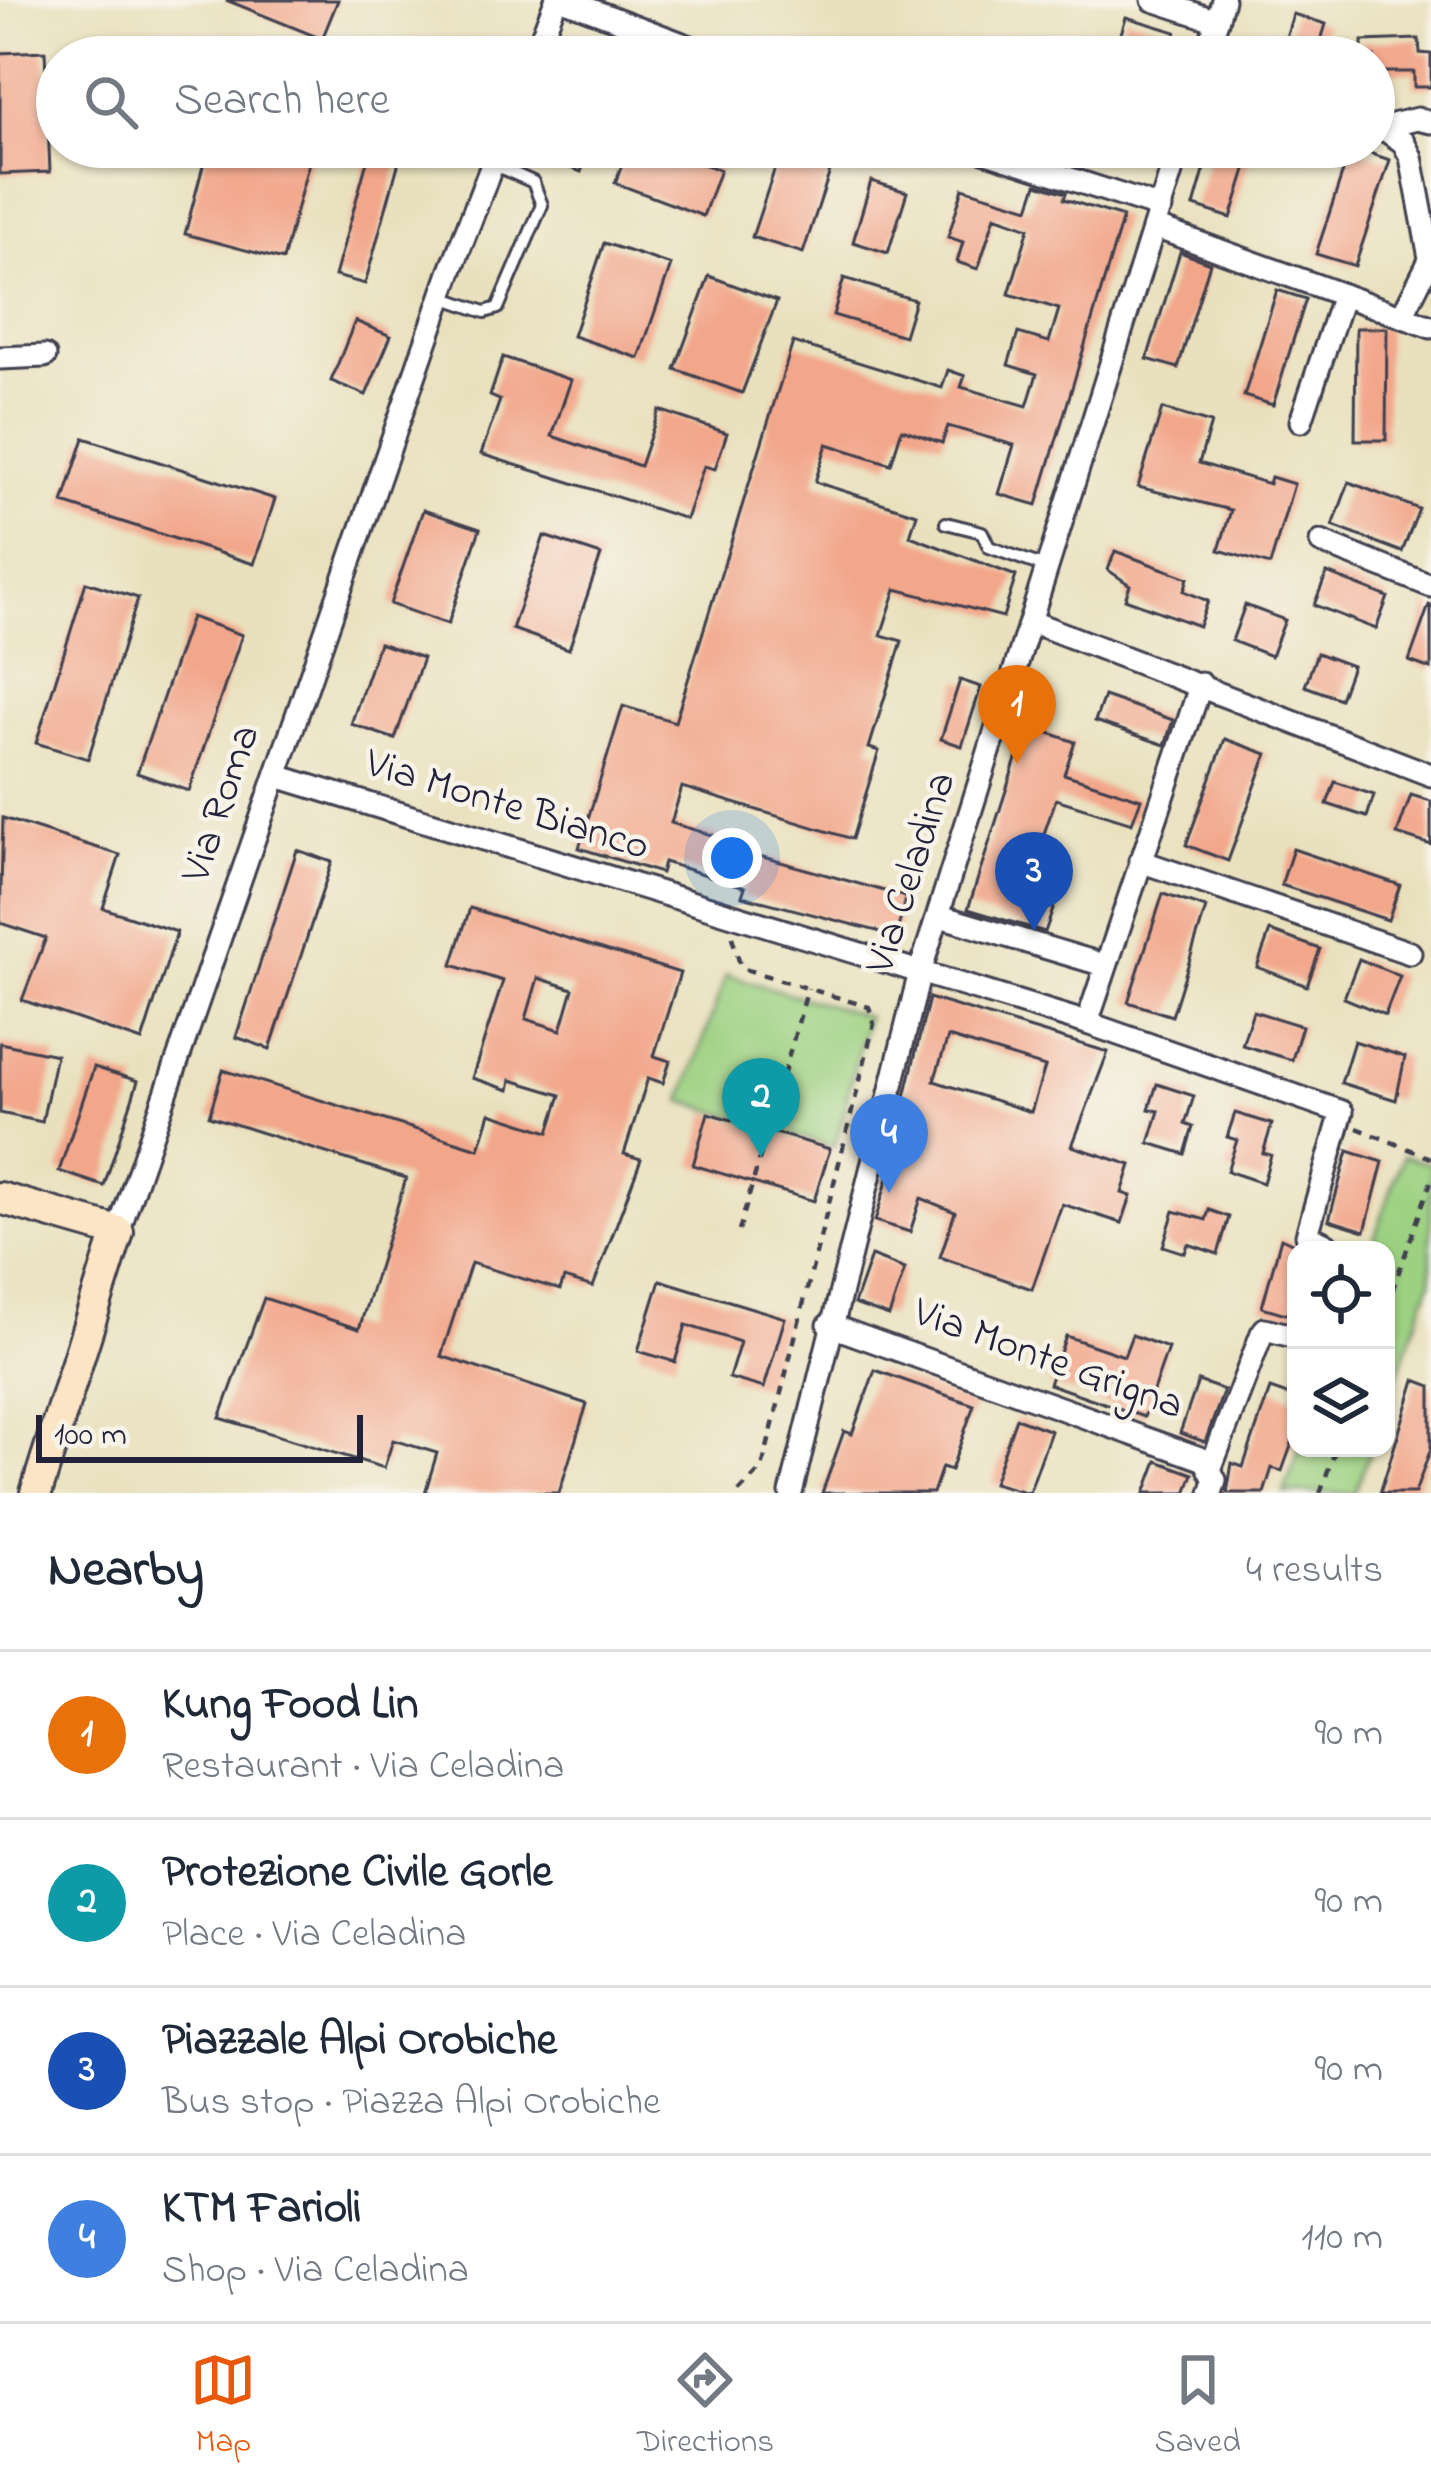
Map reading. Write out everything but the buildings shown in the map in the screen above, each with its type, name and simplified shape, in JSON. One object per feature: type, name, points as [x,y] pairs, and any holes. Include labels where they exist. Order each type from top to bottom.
[{"type":"street","points":[[543,36],[560,0],[659,36]]},
{"type":"street","points":[[1153,0],[1220,10]]},
{"type":"street","points":[[1395,124],[1417,119],[1431,122]]},
{"type":"street","points":[[1395,137],[1411,157],[1430,262],[1402,316]]},
{"type":"street","name":"Via Roma","points":[[36,1493],[118,1232],[442,297],[491,168]]},
{"type":"street","points":[[1026,168],[1431,327]]},
{"type":"street","name":"Via Celadina","points":[[791,1493],[920,972],[1173,168]]},
{"type":"street","points":[[1301,421],[1343,295]]},
{"type":"street","points":[[0,358],[45,356]]},
{"type":"street","points":[[1321,542],[1431,586]]},
{"type":"street","points":[[1032,622],[1431,775]]},
{"type":"street","points":[[1088,1023],[1201,684]]},
{"type":"street","name":"Via Monte Bianco","points":[[277,776],[1088,1023],[1342,1112],[1339,1122]]},
{"type":"street","points":[[1139,861],[1410,953]]},
{"type":"street","points":[[940,916],[1104,965]]},
{"type":"street","points":[[1319,1241],[1306,1235],[1339,1122]]},
{"type":"street","points":[[0,1198],[118,1232]]},
{"type":"street","name":"Via Monte Grigna","points":[[829,1325],[1211,1467],[1211,1493]]},
{"type":"street","points":[[1211,1467],[1262,1334],[1265,1329],[1287,1335]]},
{"type":"lane","points":[[442,297],[485,312],[498,308],[542,205],[533,182],[513,168]]},
{"type":"lane","points":[[946,523],[982,532],[989,547],[1048,568]]},
{"type":"path","points":[[726,914],[741,968],[869,1007],[874,1024],[762,1468],[738,1493]]},
{"type":"path","points":[[739,1231],[809,987]]},
{"type":"path","points":[[1339,1122],[1431,1158]]},
{"type":"path","points":[[1395,1283],[1431,1182]]},
{"type":"path","points":[[1320,1493],[1333,1457]]},
{"type":"green space","points":[[726,975],[867,1016],[835,1147],[682,1101]]},
{"type":"green space","points":[[1403,1156],[1431,1164],[1431,1281],[1395,1382],[1395,1241],[1373,1241]]},
{"type":"green space","points":[[1297,1457],[1368,1457],[1355,1493],[1284,1493]]},
{"type":"place","name":"Kung Food Lin","points":[[1017,764]]},
{"type":"place","name":"Piazzale Alpi Orobiche","points":[[1034,931]]},
{"type":"place","name":"Protezione Civile Gorle","points":[[761,1157]]},
{"type":"place","name":"KTM Farioli","points":[[889,1193]]}]
